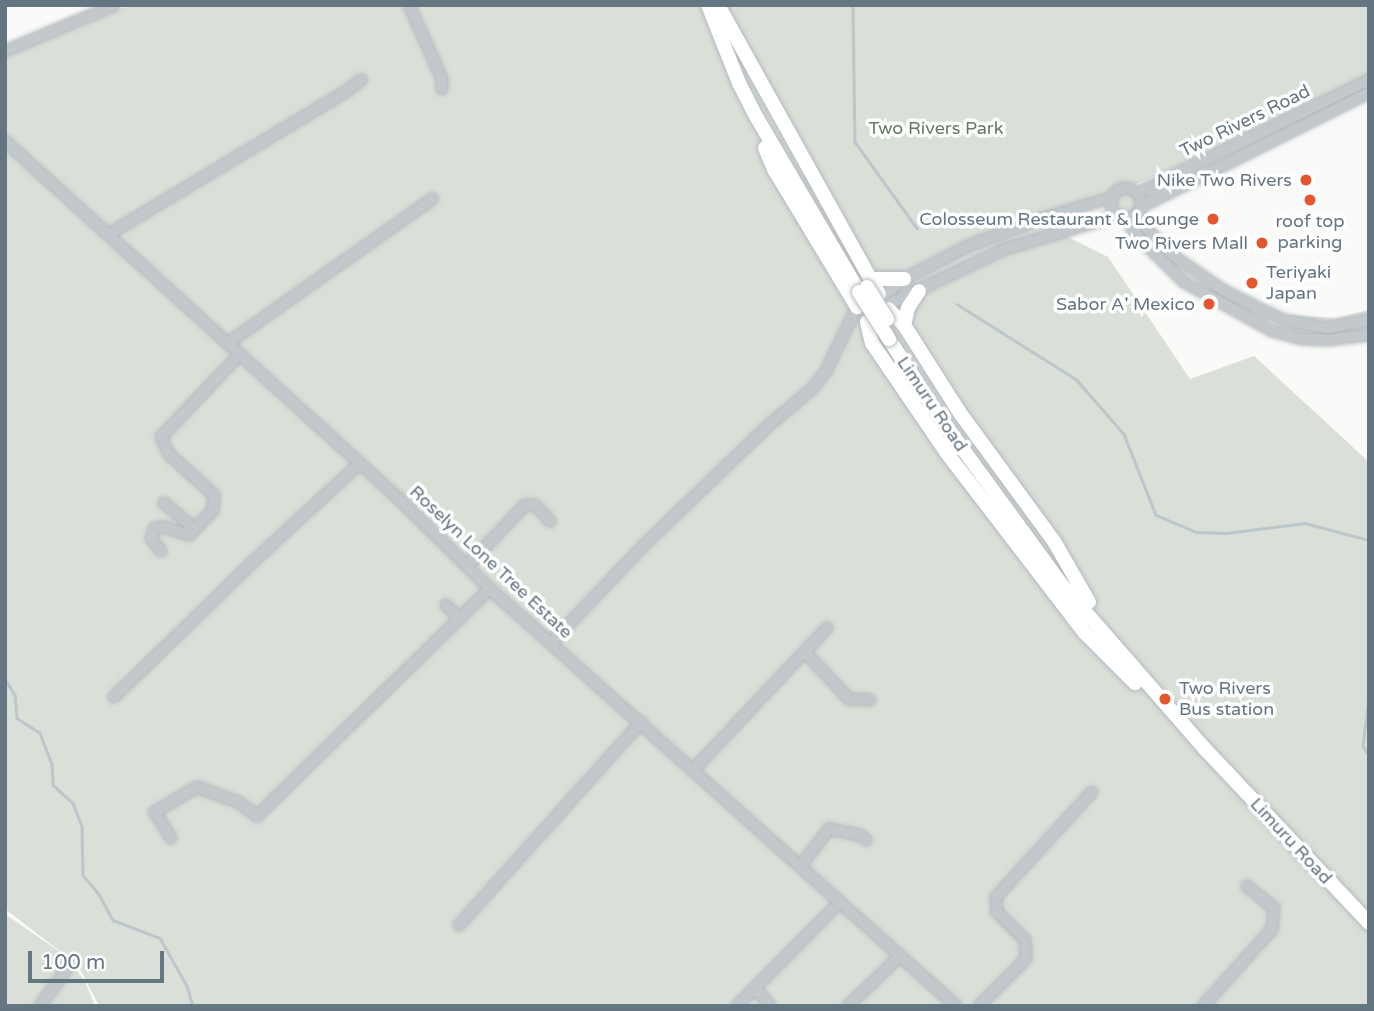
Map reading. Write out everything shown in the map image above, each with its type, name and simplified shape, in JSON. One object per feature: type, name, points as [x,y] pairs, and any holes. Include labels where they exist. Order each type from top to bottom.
[{"type":"main road","name":"Limuru Road","points":[[713,5],[739,83],[1025,537],[1214,758],[1369,923]]},
{"type":"main road","name":"Limuru Road","points":[[713,5],[785,149],[940,404],[1034,535],[1089,601],[1162,699]]},
{"type":"main road","points":[[867,322],[880,321],[874,296],[904,279]]},
{"type":"main road","points":[[896,333],[908,308],[925,287]]},
{"type":"main road","name":"Limuru Road","points":[[874,296],[860,316],[867,322],[872,343],[946,452],[1085,633],[1194,743],[1214,758]]},
{"type":"street","points":[[5,51],[115,5]]},
{"type":"street","points":[[410,5],[442,79],[442,89]]},
{"type":"street","points":[[109,234],[361,80]]},
{"type":"street","name":"Two Rivers Road","points":[[1137,193],[1369,80]]},
{"type":"street","name":"Two Rivers Road","points":[[1140,209],[1369,93]]},
{"type":"street","name":"Roselyn Lone Tree Estate","points":[[5,141],[240,354],[490,589],[956,1006]]},
{"type":"street","points":[[1208,158],[1215,170]]},
{"type":"street","points":[[904,279],[1002,233],[1111,198],[1121,188],[1128,187],[1137,193],[1147,229],[1171,254],[1223,290],[1274,315],[1328,328],[1369,320]]},
{"type":"street","points":[[1111,198],[1111,208],[1184,282],[1261,325],[1301,339],[1353,339],[1369,335]]},
{"type":"street","points":[[228,343],[432,199]]},
{"type":"street","points":[[551,643],[644,544],[768,426],[812,390],[874,296],[925,287],[1005,249],[1121,217],[1140,209]]},
{"type":"street","points":[[921,270],[925,287]]},
{"type":"street","points":[[161,551],[151,538],[155,528],[164,527],[186,535],[213,510],[214,495],[169,454],[162,437],[240,354]]},
{"type":"street","points":[[114,697],[255,560],[359,464]]},
{"type":"street","points":[[164,503],[195,528]]},
{"type":"street","points":[[467,566],[525,505],[535,505],[550,521]]},
{"type":"street","points":[[172,838],[155,813],[197,787],[238,802],[257,816],[490,589]]},
{"type":"street","points":[[446,605],[460,619]]},
{"type":"street","points":[[694,769],[827,628]]},
{"type":"street","points":[[805,652],[849,699],[870,700]]},
{"type":"street","points":[[459,925],[641,722]]},
{"type":"street","points":[[979,1006],[1026,955],[1027,947],[1019,933],[997,912],[996,897],[1092,792]]},
{"type":"street","points":[[800,867],[829,829],[860,835],[866,840]]},
{"type":"street","points":[[1203,1006],[1272,929],[1274,908],[1247,886]]},
{"type":"street","points":[[737,1006],[839,903]]},
{"type":"street","points":[[848,1006],[899,957]]},
{"type":"street","points":[[46,1003],[69,966]]},
{"type":"street","points":[[755,988],[770,1006]]},
{"type":"green space","name":"Two Rivers Park","points":[[130,5],[1369,5],[1369,82],[1258,133],[1126,188],[1135,193],[1140,203],[1136,213],[1130,217],[1122,217],[1114,211],[1111,202],[1114,193],[1038,222],[1108,257],[1190,379],[1254,356],[1369,462],[1369,1006],[99,1006],[78,965],[5,909],[5,56]]},
{"type":"green space","points":[[1369,310],[1369,341],[1322,345],[1289,341],[1292,315],[1336,318]]},
{"type":"green space","points":[[5,914],[63,954],[85,981],[95,1006],[5,1006]]},
{"type":"waterway","points":[[853,5],[855,142],[917,228]]},
{"type":"waterway","points":[[957,304],[1077,380],[1124,434],[1156,515],[1196,532],[1226,533],[1305,523],[1369,540]]},
{"type":"waterway","points":[[5,679],[15,695],[17,718],[40,733],[52,764],[53,785],[73,803],[82,827],[83,875],[99,894],[113,920],[160,938],[187,986],[193,1006]]},
{"type":"waterway","points":[[1369,698],[1363,746],[1369,756]]},
{"type":"place","name":"Nike Two Rivers","points":[[1306,180]]},
{"type":"place","name":"roof top parking","points":[[1310,200]]},
{"type":"place","name":"Colosseum Restaurant & Lounge","points":[[1213,219]]},
{"type":"place","name":"Two Rivers Mall","points":[[1262,243]]},
{"type":"place","name":"Teriyaki Japan","points":[[1252,283]]},
{"type":"place","name":"Sabor A' Mexico","points":[[1209,304]]},
{"type":"place","name":"Two Rivers Bus station","points":[[1165,699]]}]
